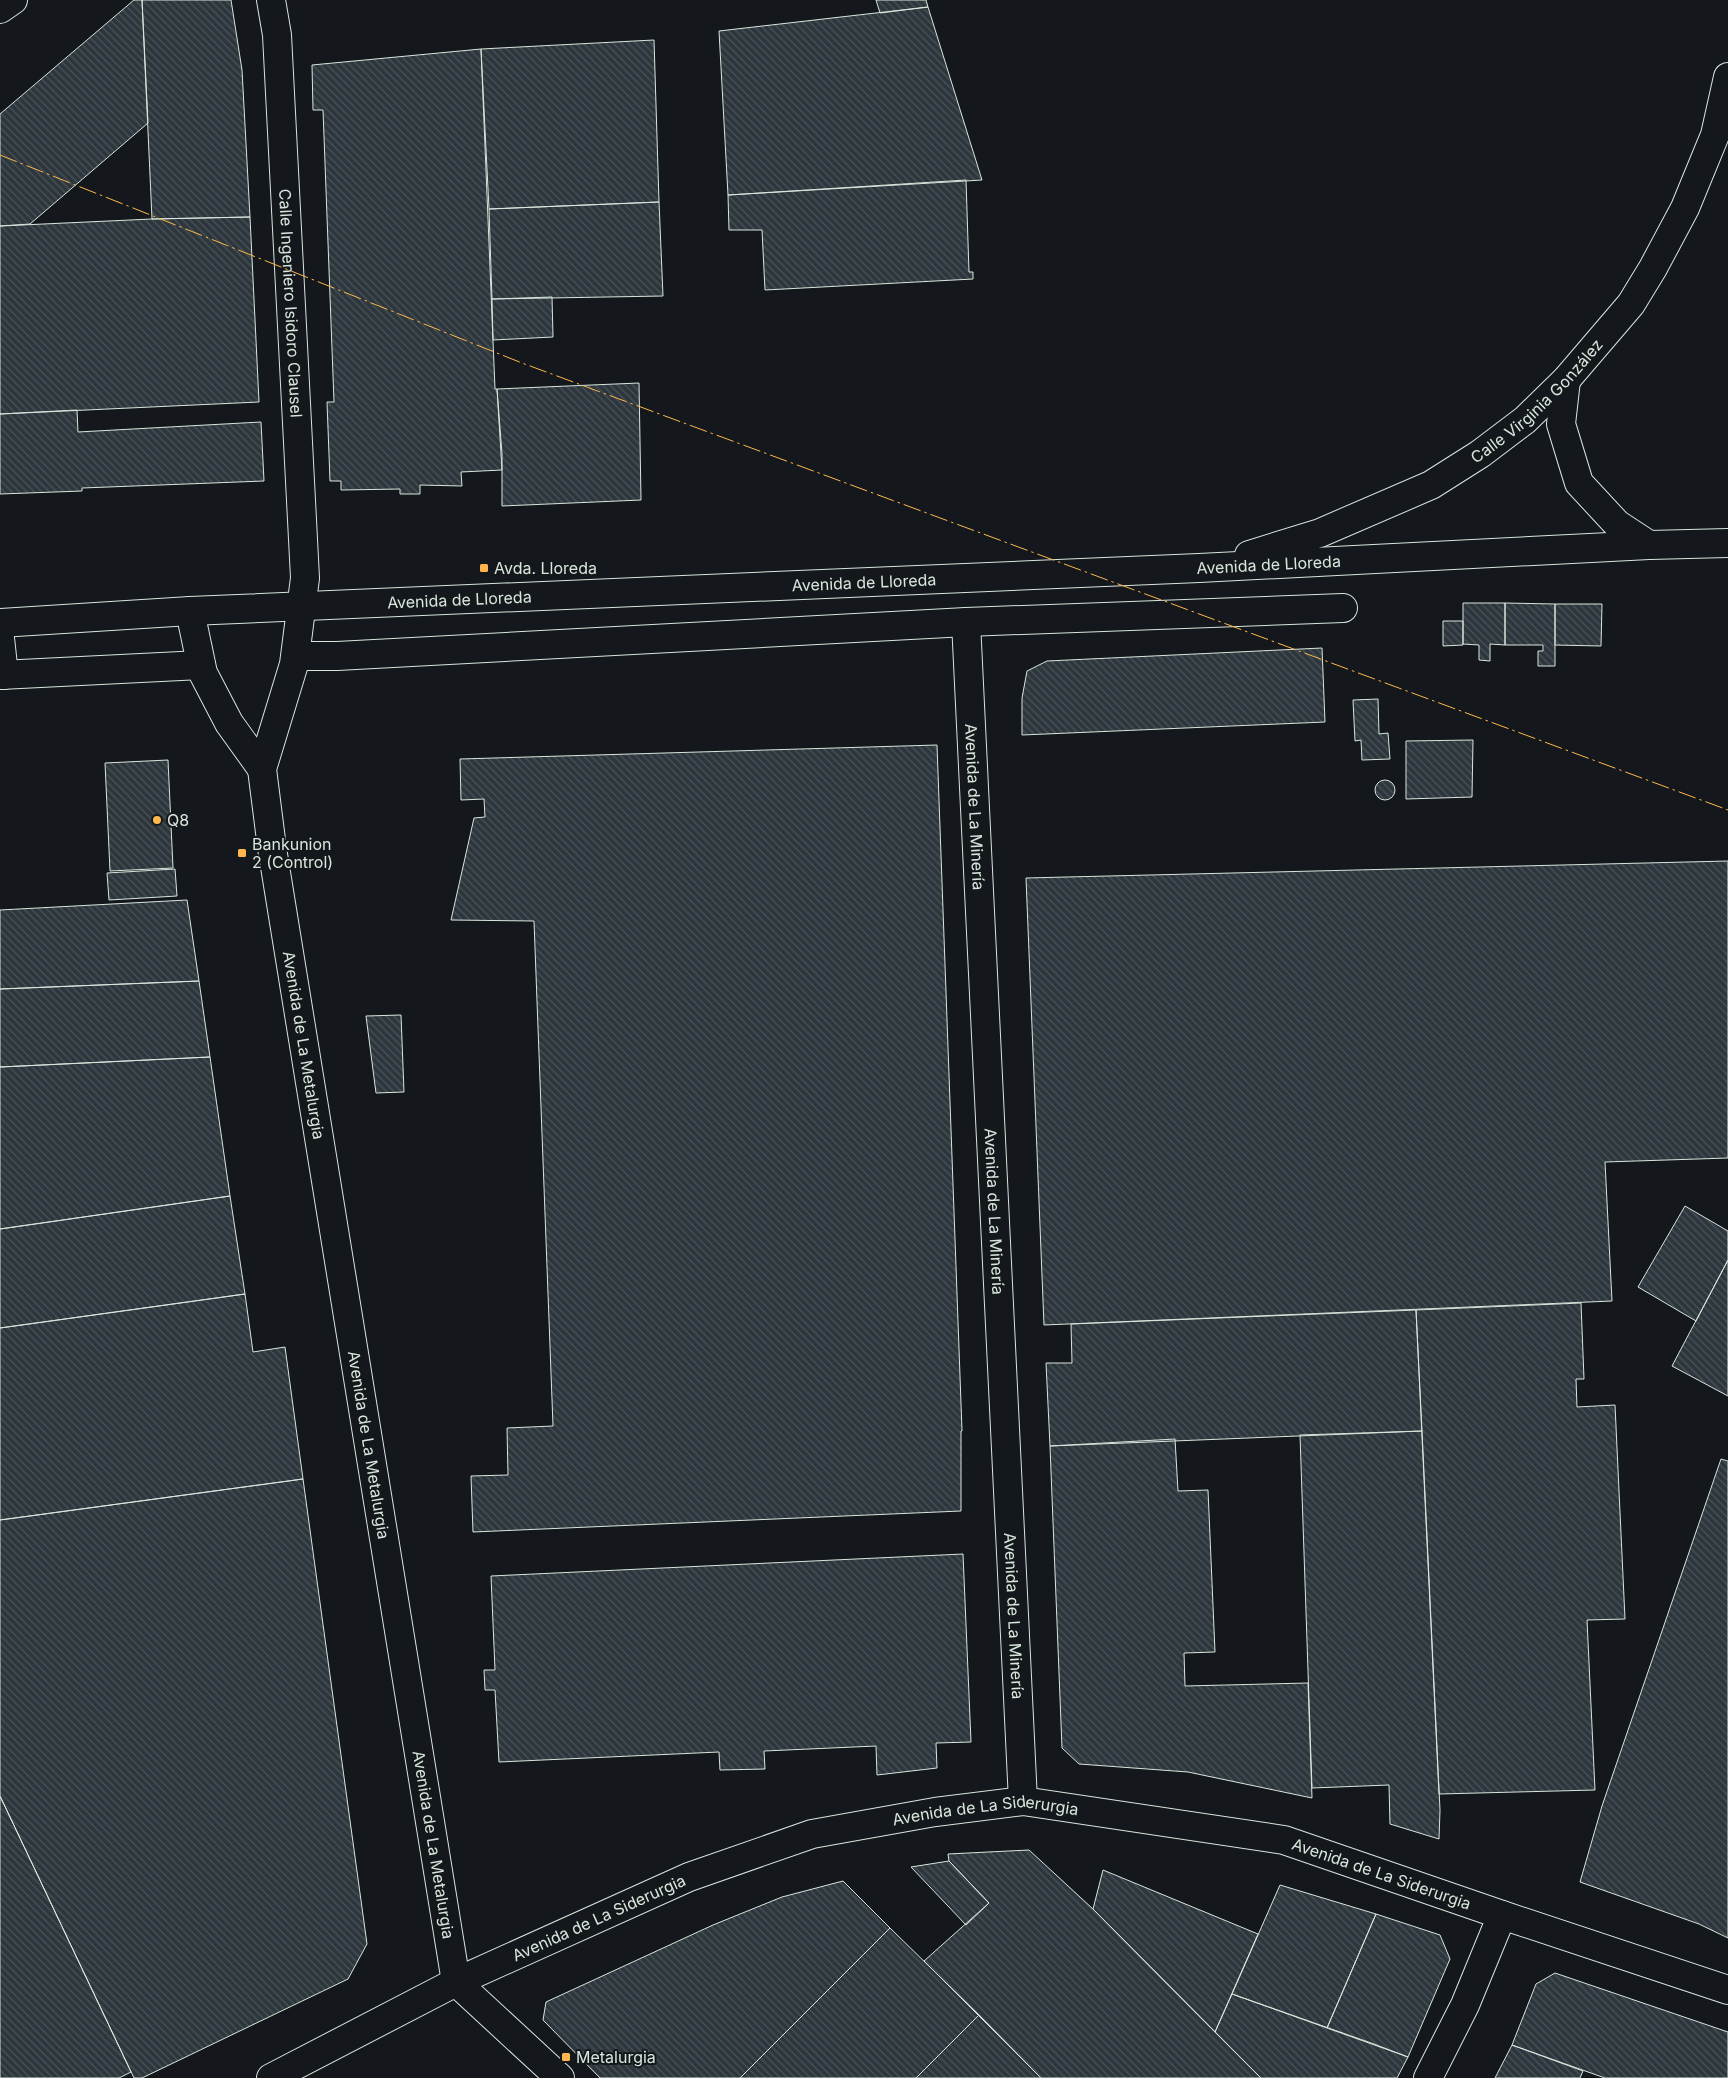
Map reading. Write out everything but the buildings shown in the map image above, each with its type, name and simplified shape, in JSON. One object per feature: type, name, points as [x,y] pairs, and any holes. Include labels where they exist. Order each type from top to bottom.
[{"type":"street","points":[[0,10],[13,0]]},
{"type":"street","name":"Calle Ingeniero Isidoro Clausel","points":[[262,768],[284,702],[296,656],[306,578],[277,35],[271,0]]},
{"type":"street","name":"Calle Virginia González","points":[[1199,568],[1320,533],[1431,485],[1480,454],[1525,420],[1566,380],[1631,304],[1685,208],[1715,135],[1728,77]]},
{"type":"street","points":[[1566,380],[1561,424],[1579,483],[1617,524],[1648,545]]},
{"type":"street","name":"Avenida de Lloreda","points":[[0,623],[190,611],[1199,568],[1648,545],[1728,543]]},
{"type":"street","points":[[296,656],[337,656],[966,622],[1343,608]]},
{"type":"street","points":[[190,611],[203,673],[228,723],[262,768]]},
{"type":"street","name":"Avenida de La Minería","points":[[966,622],[1023,1801]]},
{"type":"street","points":[[0,638],[2,675],[201,665]]},
{"type":"street","name":"Avenida de La Metalurgia","points":[[262,768],[275,868],[456,1982]]},
{"type":"street","name":"Avenida de La Siderurgia","points":[[271,2078],[456,1982],[689,1877],[812,1834],[935,1812],[1023,1801],[1284,1840],[1728,1990]]},
{"type":"street","points":[[1428,2078],[1465,2005],[1502,1915]]},
{"type":"street","points":[[456,1982],[560,2078]]},
{"type":"power","points":[[0,155],[522,363],[1728,810]]},
{"type":"place","name":"Avda. Lloreda","points":[[484,568]]},
{"type":"place","name":"Q8","points":[[157,820]]},
{"type":"place","name":"Bankunion 2 (Control)","points":[[242,853]]},
{"type":"place","name":"Metalurgia","points":[[566,2057]]}]
